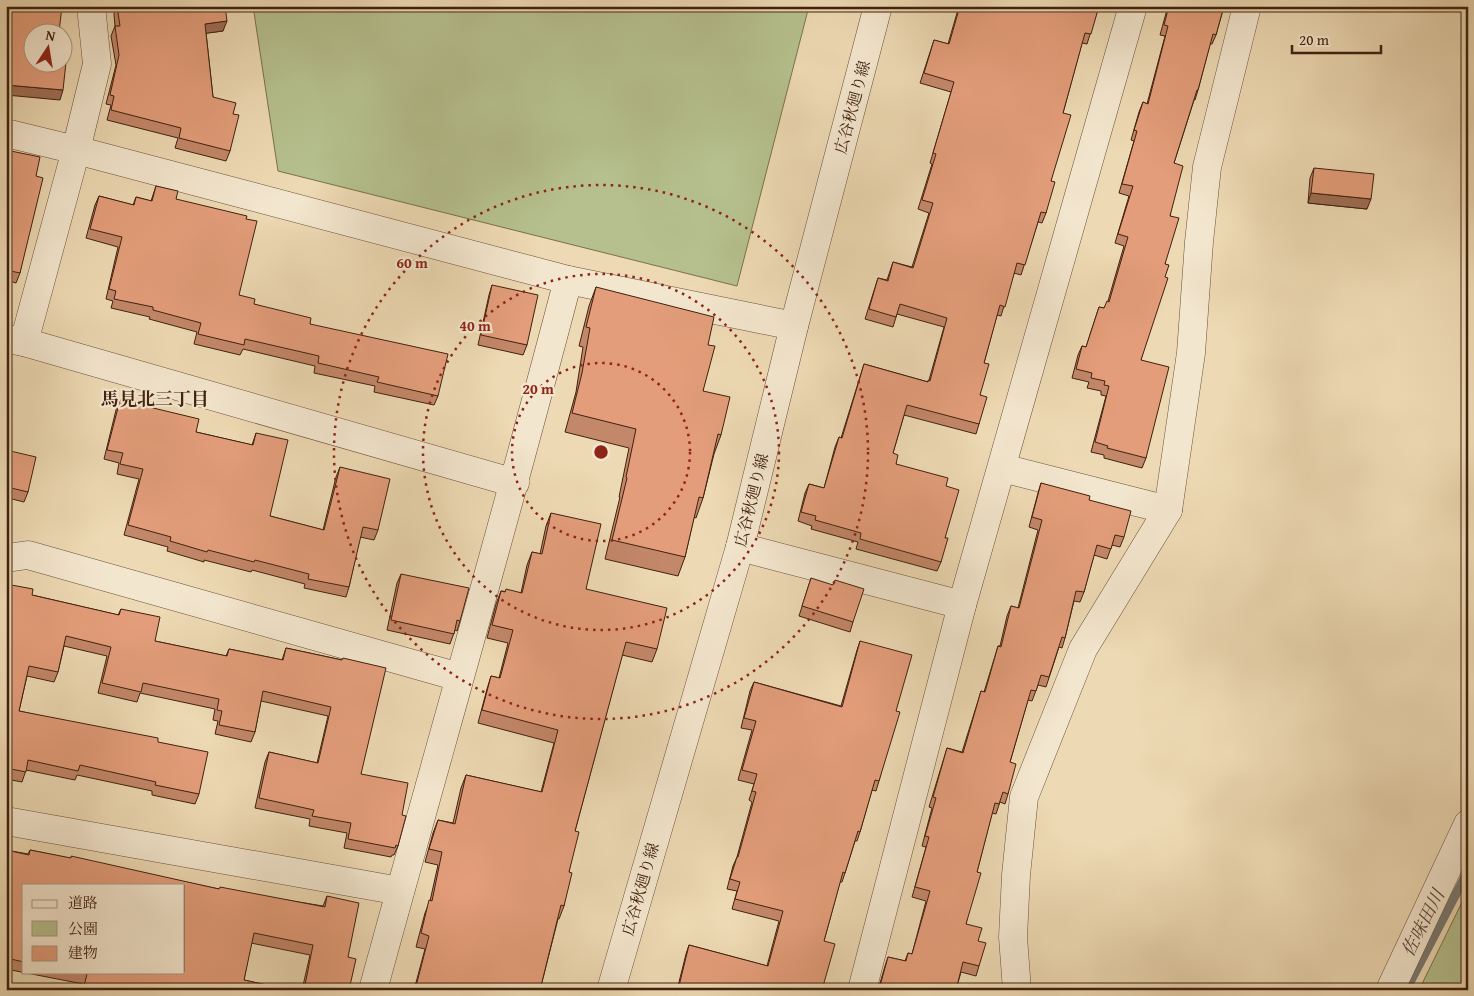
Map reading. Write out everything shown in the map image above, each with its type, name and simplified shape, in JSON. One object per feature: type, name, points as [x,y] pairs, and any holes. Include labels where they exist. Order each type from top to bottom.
[{"type":"street","points":[[91,6],[97,64],[76,150],[15,340],[515,483]]},
{"type":"street","name":"広谷秋廻り線","points":[[611,990],[740,547],[794,326],[878,6]]},
{"type":"street","points":[[862,990],[962,605],[1133,6]]},
{"type":"street","points":[[1017,990],[1012,937],[1024,797],[1083,649],[1168,510],[1192,353],[1199,242],[1207,167],[1247,6]]},
{"type":"street","points":[[6,133],[568,280],[794,326]]},
{"type":"street","points":[[373,990],[459,677],[515,483],[568,280]]},
{"type":"street","points":[[1002,468],[1168,510]]},
{"type":"street","points":[[740,547],[962,605]]},
{"type":"street","points":[[6,558],[28,555],[459,677]]},
{"type":"street","points":[[6,821],[400,892]]},
{"type":"street","points":[[1390,990],[1468,824]]},
{"type":"green space","points":[[253,6],[809,6],[737,286],[278,171]]},
{"type":"green space","points":[[1468,890],[1468,990],[1419,990]]},
{"type":"building","points":[[6,6],[62,6],[60,22],[22,22],[22,72],[65,72],[63,90],[6,85]]},
{"type":"building","points":[[117,6],[225,6],[227,21],[205,24],[213,97],[236,103],[233,114],[239,115],[230,151],[179,138],[181,128],[111,110],[114,96],[110,95],[119,55],[115,26],[120,26]]},
{"type":"building","points":[[960,6],[1099,6],[1091,34],[1085,33],[1063,113],[1071,115],[1051,181],[1055,182],[1046,213],[1041,212],[1025,265],[1017,263],[1005,307],[1000,305],[984,363],[989,364],[980,395],[987,397],[979,424],[907,405],[893,453],[898,455],[896,464],[948,478],[946,486],[959,490],[945,538],[948,538],[941,562],[860,539],[861,533],[815,520],[816,516],[801,512],[809,484],[824,488],[839,437],[842,438],[864,364],[930,381],[947,318],[900,304],[896,317],[869,309],[878,278],[888,281],[893,262],[913,268],[933,203],[922,200],[936,154],[933,153],[954,82],[924,73],[934,40],[949,44]]},
{"type":"building","points":[[1169,6],[1224,6],[1216,35],[1213,34],[1198,90],[1174,163],[1183,166],[1170,216],[1179,218],[1165,264],[1169,265],[1165,277],[1168,278],[1141,360],[1169,367],[1146,458],[1107,448],[1108,446],[1095,442],[1109,386],[1104,385],[1105,381],[1091,378],[1092,373],[1076,369],[1082,346],[1086,347],[1099,307],[1104,308],[1107,301],[1109,302],[1128,237],[1118,234],[1133,186],[1122,184],[1137,131],[1134,130],[1143,102],[1148,104],[1168,26],[1164,25]]},
{"type":"building","points":[[6,150],[40,157],[36,176],[43,178],[20,273],[6,270]]},
{"type":"building","points":[[1314,168],[1374,174],[1371,199],[1311,193]]},
{"type":"building","points":[[156,186],[178,191],[176,199],[247,216],[246,219],[257,221],[239,295],[255,299],[254,304],[311,318],[310,324],[448,354],[438,396],[377,382],[379,377],[318,363],[319,356],[245,339],[244,345],[198,334],[201,323],[153,310],[153,307],[114,299],[116,291],[109,289],[122,237],[90,229],[99,196],[134,205],[136,197],[152,201]]},
{"type":"building","points":[[492,285],[538,295],[527,345],[481,335]]},
{"type":"building","points":[[596,287],[714,317],[708,345],[715,346],[703,391],[730,397],[721,435],[718,434],[703,498],[699,497],[685,557],[612,540],[627,478],[636,429],[572,413],[590,328],[586,327]]},
{"type":"building","points":[[120,400],[199,419],[196,432],[253,445],[256,433],[288,440],[270,516],[324,530],[340,467],[390,479],[378,530],[363,527],[349,587],[308,579],[309,574],[255,560],[254,562],[208,550],[207,552],[170,541],[171,537],[128,525],[143,469],[120,464],[123,453],[107,450]]},
{"type":"building","points":[[6,450],[36,457],[28,492],[11,488],[11,492],[6,491]]},
{"type":"building","points":[[1041,483],[1090,496],[1089,500],[1131,511],[1124,537],[1115,535],[1111,549],[1097,545],[1084,592],[1076,591],[1065,638],[1062,637],[1049,677],[1041,675],[1036,691],[1031,690],[1010,762],[1016,764],[1008,794],[1003,792],[999,804],[995,803],[977,872],[981,873],[966,924],[982,928],[978,941],[986,943],[979,966],[963,962],[956,990],[885,990],[886,987],[880,986],[888,957],[906,961],[908,953],[912,954],[930,891],[915,887],[929,837],[925,836],[936,798],[933,797],[947,748],[963,753],[981,691],[985,692],[998,646],[1001,647],[1011,606],[1019,608],[1042,520],[1032,517]]},
{"type":"building","points":[[551,513],[601,524],[586,589],[667,608],[657,649],[626,642],[575,831],[579,832],[569,872],[572,873],[564,906],[561,905],[540,990],[415,990],[429,936],[421,933],[429,900],[432,901],[442,852],[429,849],[438,820],[455,824],[466,775],[542,792],[558,730],[482,710],[491,676],[500,678],[513,630],[492,625],[501,591],[505,592],[506,589],[522,593],[532,552],[542,554]]},
{"type":"building","points":[[401,574],[469,588],[460,621],[457,620],[454,634],[391,620]]},
{"type":"building","points":[[811,578],[833,585],[835,580],[864,589],[853,622],[802,606]]},
{"type":"building","points":[[6,584],[33,589],[32,595],[119,615],[121,609],[160,617],[155,641],[227,656],[229,649],[283,660],[286,648],[386,668],[361,774],[408,783],[402,815],[406,816],[398,846],[396,845],[395,848],[348,839],[351,823],[312,816],[314,810],[259,798],[269,752],[318,763],[331,707],[263,691],[255,732],[219,725],[222,711],[217,710],[219,699],[143,683],[141,692],[102,683],[111,647],[66,636],[58,672],[29,666],[19,711],[158,738],[158,742],[208,752],[199,794],[155,785],[156,782],[80,765],[78,771],[28,760],[26,772],[6,768]]},
{"type":"building","points":[[860,641],[912,655],[896,711],[900,712],[879,781],[875,780],[860,832],[858,831],[845,873],[843,872],[824,941],[835,944],[822,990],[678,990],[689,945],[768,966],[783,911],[735,899],[740,882],[730,879],[756,792],[752,791],[757,774],[742,770],[756,721],[744,718],[754,682],[842,707]]},
{"type":"building","points":[[6,850],[29,855],[30,850],[71,858],[71,856],[219,889],[220,887],[325,907],[327,896],[359,903],[348,957],[356,959],[349,990],[304,990],[313,945],[254,933],[244,980],[289,990],[147,990],[130,986],[130,990],[103,990],[84,986],[87,974],[185,974],[185,884],[22,884],[22,962],[6,958]]},
{"type":"waterway","name":"佐味田川","points":[[1406,990],[1468,871]]},
{"type":"district","name":"馬見北三丁目","points":[[155,399]]}]
